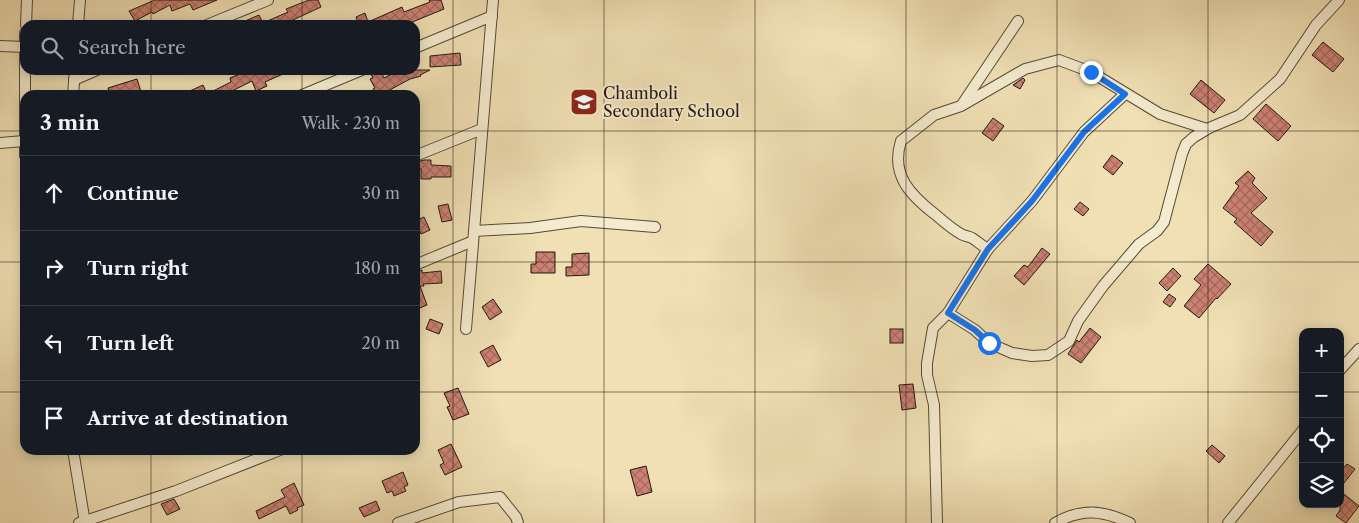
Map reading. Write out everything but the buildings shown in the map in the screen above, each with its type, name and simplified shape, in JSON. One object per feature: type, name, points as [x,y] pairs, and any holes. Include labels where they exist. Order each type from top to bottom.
[{"type":"street","points":[[26,20],[27,0]]},
{"type":"street","points":[[78,20],[80,0]]},
{"type":"street","points":[[219,20],[268,0]]},
{"type":"street","points":[[466,329],[493,0]]},
{"type":"street","points":[[948,313],[975,330],[989,343],[1012,353],[1032,356],[1048,355],[1069,340],[1078,321],[1103,286],[1139,244],[1157,231],[1164,222],[1186,144],[1207,129],[1240,115],[1280,79],[1316,25],[1339,0]]},
{"type":"street","points":[[420,46],[492,16]]},
{"type":"street","points":[[961,106],[1018,21]]},
{"type":"street","points":[[0,46],[20,47]]},
{"type":"street","points":[[988,249],[973,238],[956,231],[926,208],[906,186],[900,174],[898,159],[901,141],[934,115],[961,106],[1025,69],[1059,60],[1091,72],[1160,114],[1207,129]]},
{"type":"street","points":[[25,75],[25,90]]},
{"type":"street","points":[[73,90],[74,75]]},
{"type":"street","points":[[314,90],[350,75]]},
{"type":"street","points":[[937,523],[934,405],[927,375],[927,362],[933,328],[948,313],[988,249],[1032,201],[1084,132],[1125,94]]},
{"type":"street","points":[[420,154],[482,129]]},
{"type":"street","points":[[0,143],[20,141]]},
{"type":"street","points":[[420,262],[473,236],[580,221],[655,227]]},
{"type":"street","points":[[1344,366],[1359,349]]},
{"type":"street","points":[[1228,523],[1299,435]]},
{"type":"street","points":[[74,455],[83,523],[176,491],[267,455]]},
{"type":"street","points":[[398,523],[459,502],[500,497],[516,517],[518,523]]},
{"type":"street","points":[[1054,523],[1081,512],[1112,514],[1130,523]]},
{"type":"place","name":"Chamboli Secondary School","points":[[584,102]]},
{"type":"route","points":[[989,343],[975,330],[948,313],[988,249],[1032,201],[1084,132],[1125,94],[1091,72]]}]
